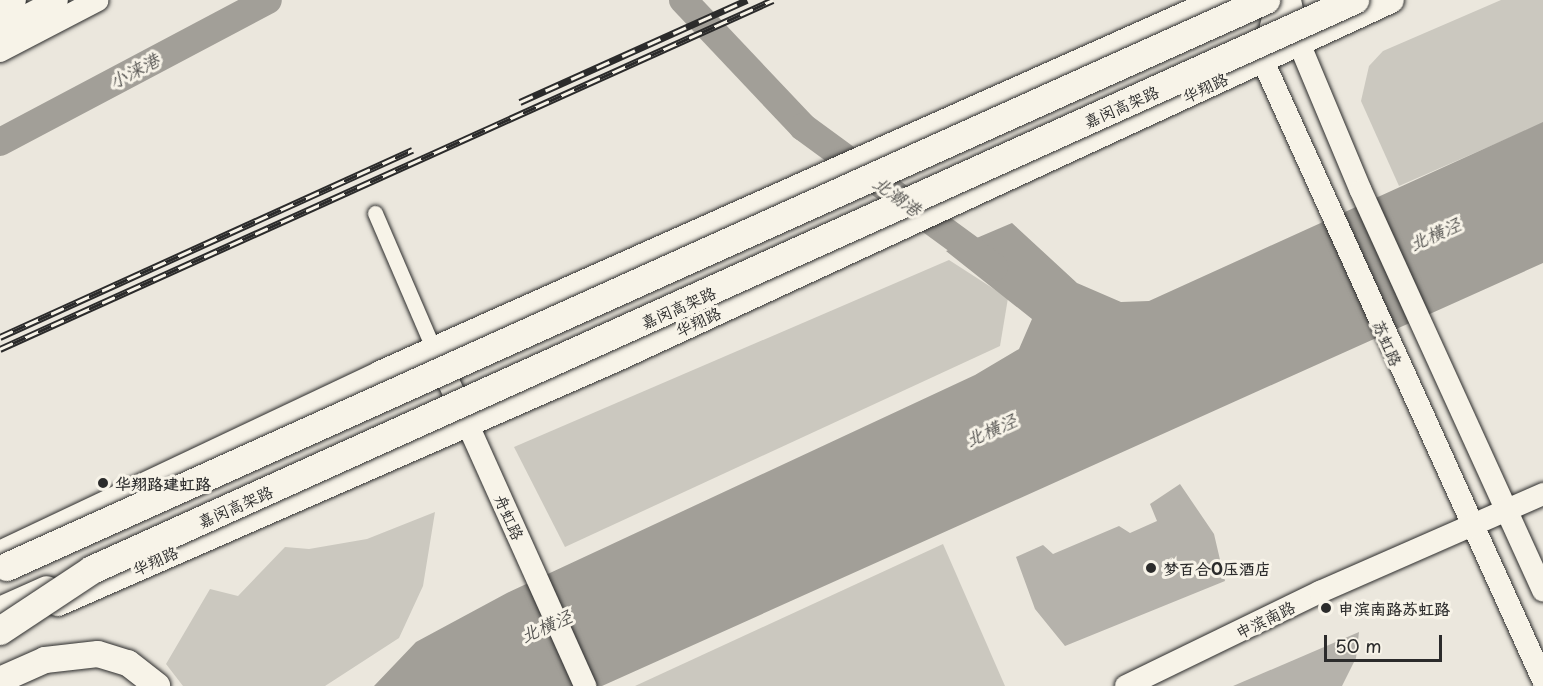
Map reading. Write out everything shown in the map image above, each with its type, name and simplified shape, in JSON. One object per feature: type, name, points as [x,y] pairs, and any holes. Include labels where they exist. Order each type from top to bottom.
[{"type":"highway","points":[[2,565],[1266,0]]},
{"type":"highway","name":"嘉闵高架路","points":[[0,611],[1356,0]]},
{"type":"highway","points":[[0,630],[92,570]]},
{"type":"main road","points":[[0,8],[15,0]]},
{"type":"main road","points":[[0,29],[57,0]]},
{"type":"main road","points":[[0,51],[98,0]]},
{"type":"main road","points":[[2,565],[434,350],[1219,0]]},
{"type":"main road","points":[[1263,61],[1277,0]]},
{"type":"main road","points":[[1290,0],[1299,44],[1361,191],[1543,590]]},
{"type":"main road","name":"华翔路","points":[[0,630],[469,423],[903,227],[1391,0]]},
{"type":"main road","name":"苏虹路","points":[[1263,61],[1543,680]]},
{"type":"main road","name":"舟虹路","points":[[434,350],[469,423],[585,686]]},
{"type":"main road","name":"申滨南路","points":[[1126,686],[1320,592],[1543,494]]},
{"type":"main road","points":[[0,680],[45,660],[98,654],[128,663],[157,686]]},
{"type":"street","points":[[375,213],[434,350]]},
{"type":"shaded area","points":[[1501,0],[1543,0],[1543,123],[1399,186],[1361,101],[1369,66],[1383,51]]},
{"type":"shaded area","points":[[949,260],[1008,298],[1000,346],[565,547],[514,447]]},
{"type":"shaded area","points":[[435,512],[423,586],[399,638],[325,686],[183,686],[166,664],[210,589],[238,596],[285,547],[309,549],[367,539]]},
{"type":"shaded area","points":[[943,544],[1005,686],[635,686]]},
{"type":"water","name":"北横泾","points":[[1543,122],[1543,263],[602,686],[374,686],[416,642],[507,593],[975,375],[1019,349],[1032,319],[946,251],[1012,223],[1077,283],[1121,302],[1149,301]]},
{"type":"building","name":"梦百合0压酒店","points":[[1180,484],[1214,534],[1225,581],[1065,646],[1035,609],[1016,557],[1043,545],[1053,554],[1119,526],[1130,533],[1157,521],[1150,504]]},
{"type":"building","points":[[1359,632],[1356,658],[1342,686],[1233,686]]},
{"type":"waterway","name":"小涞港","points":[[0,142],[268,0]]},
{"type":"waterway","name":"北潮港","points":[[683,0],[803,127],[994,267]]},
{"type":"railway","points":[[520,102],[747,0]]},
{"type":"railway","points":[[0,349],[773,0]]},
{"type":"railway","points":[[0,337],[413,150]]},
{"type":"place","name":"华翔路建虹路","points":[[103,483]]},
{"type":"place","name":"梦百合0压酒店","points":[[1151,568]]},
{"type":"place","name":"申滨南路苏虹路","points":[[1326,608]]}]
